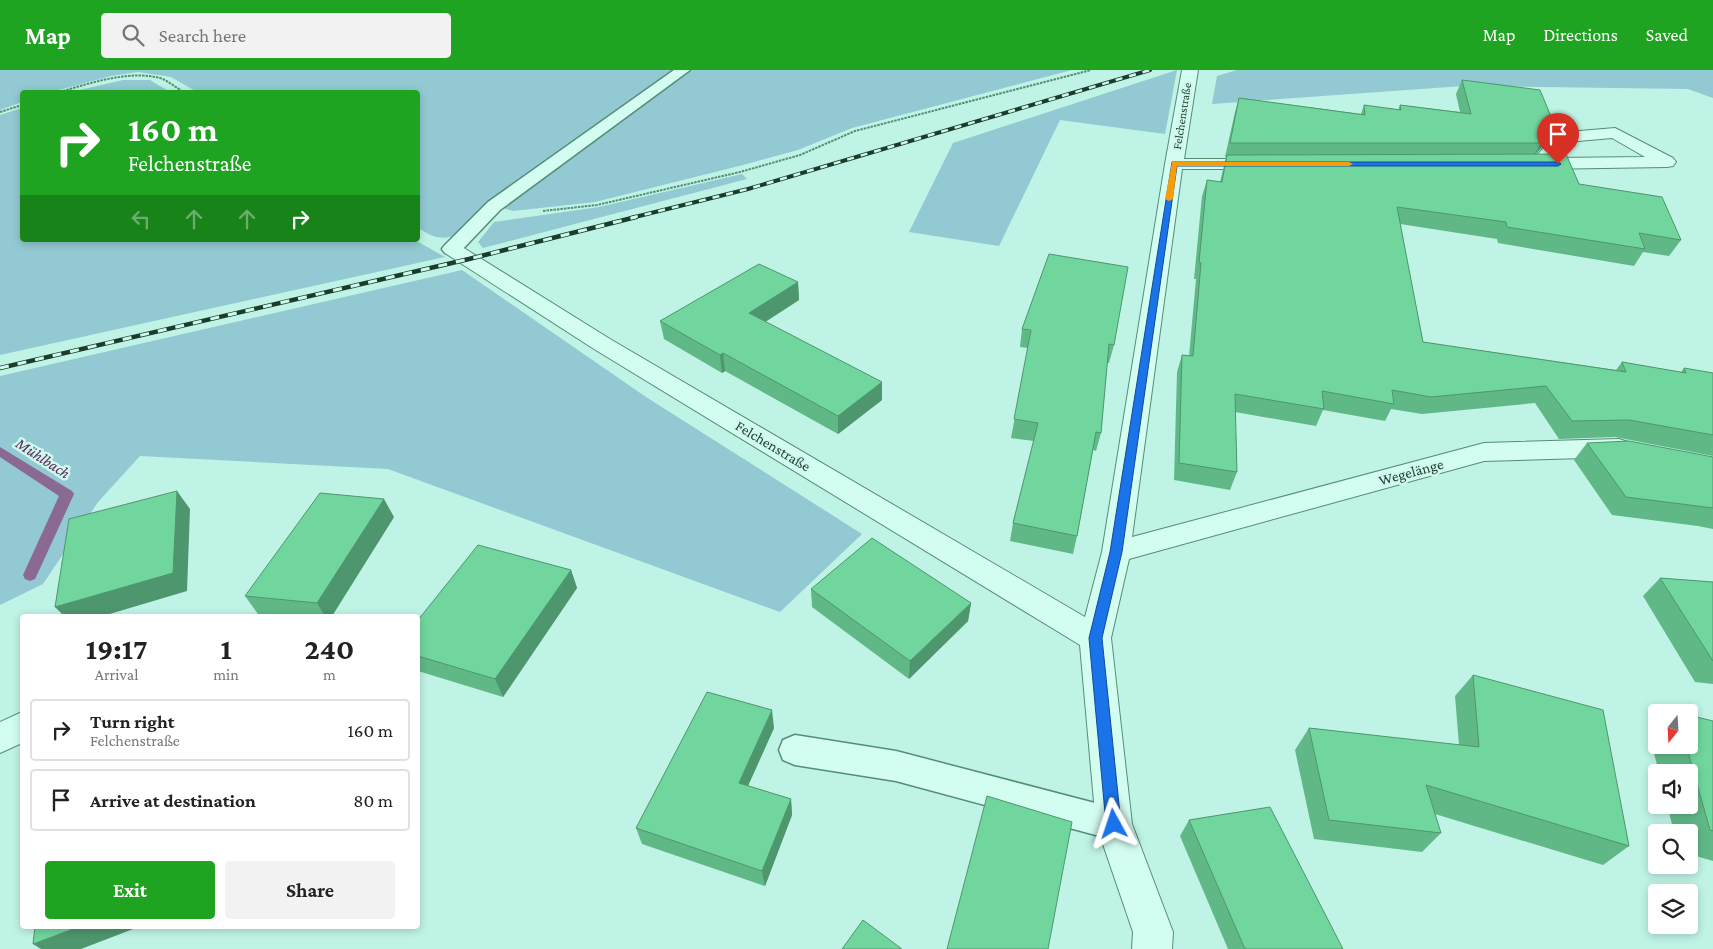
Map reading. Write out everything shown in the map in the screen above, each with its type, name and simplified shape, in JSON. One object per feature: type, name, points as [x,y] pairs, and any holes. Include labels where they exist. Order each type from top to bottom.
[{"type":"street","name":"Felchenstraße","points":[[1152,949],[1152,932],[1114,824],[1096,638],[1116,552],[1174,164],[1190,70]]},
{"type":"street","points":[[1520,164],[1539,164],[1549,164],[1667,162],[1615,133],[1562,137],[1539,164]]},
{"type":"street","name":"Felchenstraße","points":[[1174,164],[1283,164]]},
{"type":"street","name":"Felchenstraße","points":[[452,249],[602,344],[1096,638]]},
{"type":"street","name":"Wegelänge","points":[[1116,552],[1484,452],[1615,448],[1644,453]]},
{"type":"street","points":[[0,738],[20,728]]},
{"type":"lane","points":[[452,249],[480,218],[494,206],[683,70]]},
{"type":"lane","points":[[796,750],[896,766],[1114,824]]},
{"type":"path","points":[[480,218],[597,205],[740,172],[800,155],[855,131],[1091,70]]},
{"type":"path","points":[[67,90],[111,78],[134,75],[158,77],[181,90]]},
{"type":"path","points":[[0,112],[20,106]]},
{"type":"shaded area","points":[[0,70],[674,70],[457,234],[446,238],[432,236],[420,229],[420,90],[194,90],[171,77],[138,72],[111,76],[58,90],[20,90],[20,103],[0,110]]},
{"type":"shaded area","points":[[692,70],[1072,70],[852,128],[798,150],[595,202],[513,211],[503,208],[511,199]]},
{"type":"shaded area","points":[[1177,70],[1165,134],[1060,120],[999,246],[909,232],[953,143]]},
{"type":"shaded area","points":[[1237,70],[1713,70],[1713,98],[1688,89],[1463,86],[1212,104],[1217,76]]},
{"type":"shaded area","points":[[123,80],[150,80],[167,90],[80,90]]},
{"type":"shaded area","points":[[20,109],[20,242],[419,242],[445,257],[0,355],[0,115]]},
{"type":"shaded area","points":[[742,174],[747,179],[483,248],[478,242],[494,222],[599,207]]},
{"type":"shaded area","points":[[462,270],[646,397],[862,534],[780,612],[388,469],[140,456],[98,502],[43,584],[0,605],[0,376]]},
{"type":"building","points":[[1462,80],[1540,90],[1555,126],[1541,143],[1230,143],[1239,98],[1365,115],[1364,105],[1401,110],[1400,105],[1471,114]]},
{"type":"building","points":[[1566,154],[1579,184],[1662,197],[1681,240],[1639,233],[1645,249],[1507,227],[1506,222],[1397,207],[1423,342],[1626,372],[1622,362],[1686,373],[1684,368],[1713,373],[1713,435],[1629,420],[1572,421],[1546,386],[1431,397],[1392,390],[1394,404],[1322,391],[1324,409],[1235,394],[1237,472],[1179,463],[1182,355],[1193,356],[1207,180],[1222,182],[1227,155]]},
{"type":"building","points":[[1049,254],[1128,267],[1114,345],[1109,344],[1101,433],[1096,432],[1077,536],[1013,523],[1038,423],[1014,419],[1031,330],[1022,329]]},
{"type":"building","points":[[759,264],[798,282],[749,313],[882,382],[838,416],[723,353],[720,355],[660,321]]},
{"type":"building","points":[[1629,441],[1713,457],[1713,508],[1626,497],[1587,443]]},
{"type":"building","points":[[177,491],[173,573],[55,607],[69,519]]},
{"type":"building","points":[[320,493],[384,499],[317,603],[245,596]]},
{"type":"building","points":[[872,538],[971,603],[910,661],[811,589]]},
{"type":"building","points":[[478,545],[571,570],[495,679],[420,657],[420,618]]},
{"type":"building","points":[[1660,578],[1713,582],[1713,661]]},
{"type":"building","points":[[1473,675],[1603,710],[1629,846],[1426,785],[1441,833],[1329,820],[1309,728],[1479,747]]},
{"type":"building","points":[[707,692],[772,710],[739,783],[791,799],[762,871],[636,828]]},
{"type":"building","points":[[1698,717],[1713,721],[1713,831],[1710,830],[1698,788],[1698,764],[1691,764],[1689,754],[1698,754]]},
{"type":"building","points":[[987,796],[1072,822],[1048,949],[947,949]]},
{"type":"building","points":[[1270,807],[1343,949],[1245,949],[1189,820]]},
{"type":"building","points":[[863,920],[902,949],[842,949]]},
{"type":"building","points":[[35,929],[73,929],[33,944]]},
{"type":"waterway","name":"Mühlbach","points":[[0,451],[67,494],[30,575]]},
{"type":"railway","points":[[631,218],[748,189],[1150,70]]},
{"type":"railway","points":[[0,368],[469,259],[636,217]]},
{"type":"slow traffic","points":[[1169,199],[1174,164],[1349,164]]},
{"type":"route","points":[[1114,824],[1096,638],[1116,552],[1174,164],[1558,164]]}]
